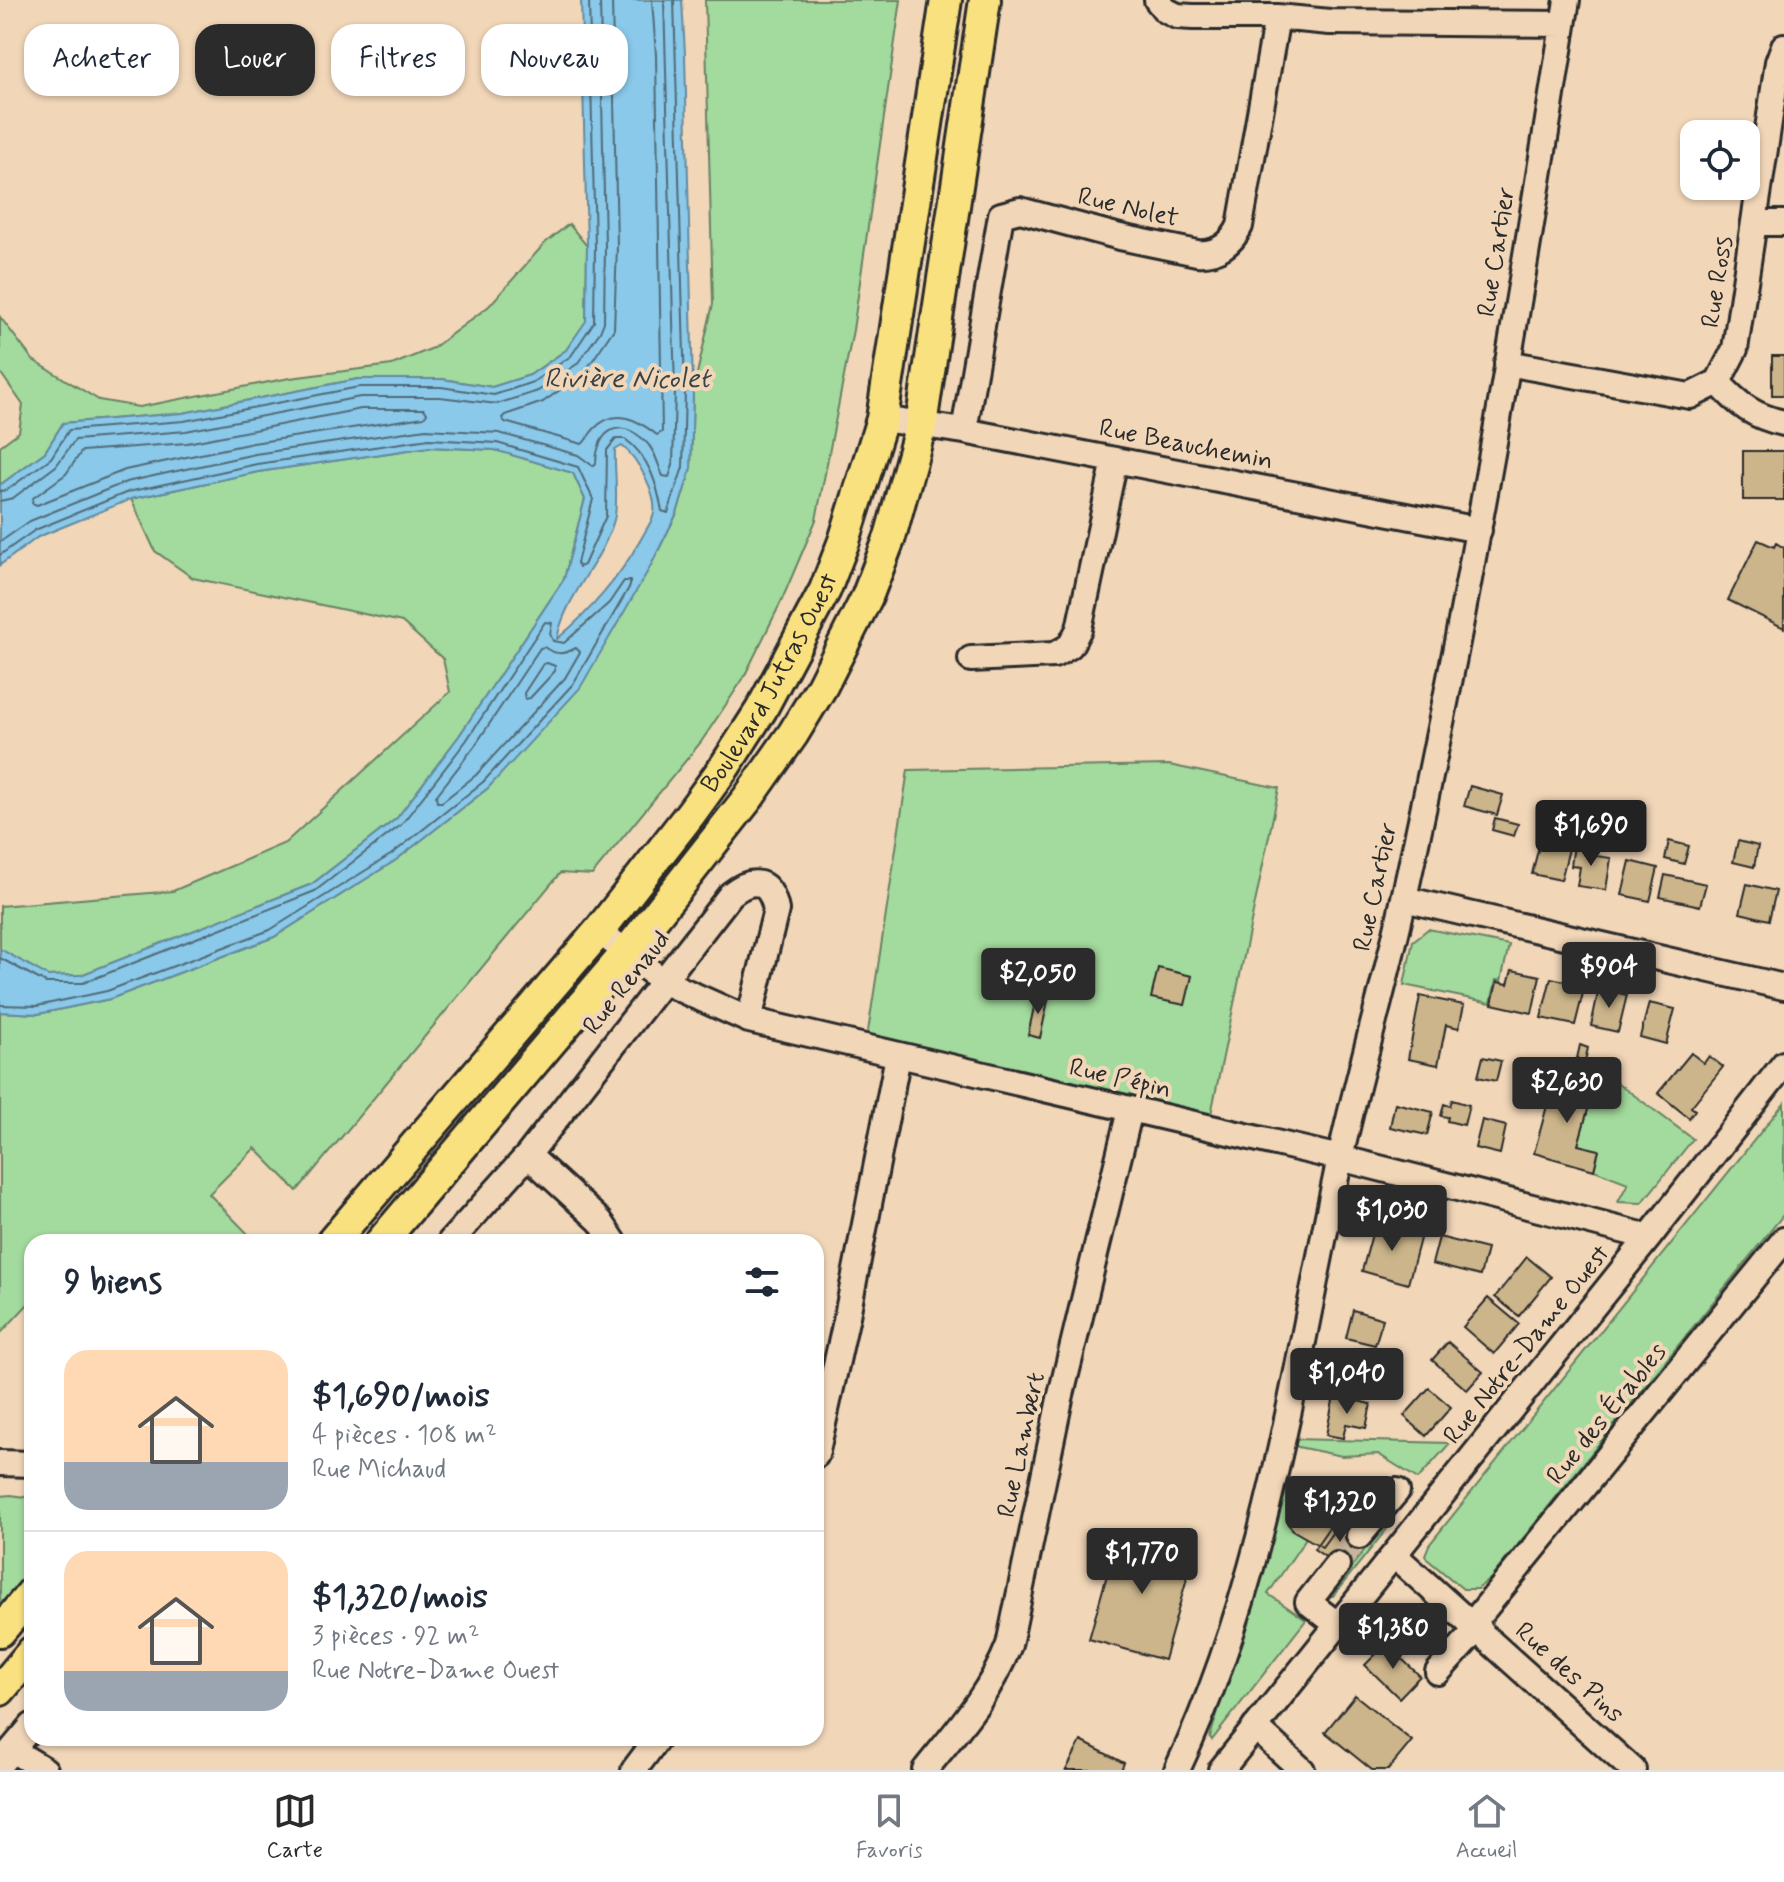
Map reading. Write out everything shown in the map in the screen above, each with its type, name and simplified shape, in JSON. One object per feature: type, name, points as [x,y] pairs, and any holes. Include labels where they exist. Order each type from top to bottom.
[{"type":"main road","name":"Boulevard Jutras Ouest","points":[[339,1234],[599,931],[725,766],[788,663],[825,590],[844,541],[882,419],[946,0]]},
{"type":"main road","name":"Boulevard Jutras Ouest","points":[[388,1234],[627,952],[748,798],[822,686],[867,597],[890,537],[921,425],[985,0]]},
{"type":"main road","points":[[0,1631],[24,1602]]},
{"type":"main road","points":[[0,1690],[24,1662]]},
{"type":"street","points":[[1157,0],[1165,10],[1177,16],[1277,17],[1330,22],[1565,12]]},
{"type":"street","name":"Rue Cartier","points":[[1177,1770],[1205,1712],[1240,1607],[1269,1499],[1340,1158],[1404,899],[1479,530],[1565,12]]},
{"type":"street","name":"Rue Nolet","points":[[964,431],[1001,215],[1020,210],[1120,237],[1197,253],[1210,254],[1225,245],[1240,226],[1277,17]]},
{"type":"street","name":"Rue Ross","points":[[1718,382],[1735,349],[1778,62],[1784,46]]},
{"type":"street","points":[[1756,223],[1784,223]]},
{"type":"street","points":[[1507,363],[1690,396],[1718,382],[1744,409],[1765,419],[1784,423]]},
{"type":"street","name":"Rue Beauchemin","points":[[882,419],[964,431],[1479,530]]},
{"type":"street","points":[[971,659],[1054,655],[1070,646],[1079,629],[1115,460]]},
{"type":"street","name":"Rue Renaud","points":[[457,1234],[528,1155],[731,894],[745,883],[757,882],[768,889],[776,910],[749,1020]]},
{"type":"street","points":[[1404,899],[1784,987]]},
{"type":"street","name":"Rue Pépin","points":[[599,931],[664,982],[749,1020],[1340,1158],[1649,1237]]},
{"type":"street","points":[[824,1419],[898,1056]]},
{"type":"street","name":"Rue Notre-Dame Ouest","points":[[1221,1770],[1784,1064]]},
{"type":"street","name":"Rue Lambert","points":[[925,1770],[983,1697],[998,1673],[1009,1645],[1060,1399],[1130,1110]]},
{"type":"street","points":[[528,1155],[600,1221],[609,1234]]},
{"type":"street","name":"Rue des Érables","points":[[1438,1672],[1784,1240]]},
{"type":"street","points":[[0,1463],[24,1464]]},
{"type":"street","points":[[1359,1536],[1397,1491]]},
{"type":"street","name":"Rue des Pins","points":[[1394,1555],[1633,1770]]},
{"type":"street","points":[[1337,1565],[1308,1602],[1338,1625]]},
{"type":"street","points":[[1255,1727],[1302,1770]]},
{"type":"street","points":[[24,1736],[6,1757],[45,1770]]},
{"type":"street","points":[[638,1769],[653,1746]]},
{"type":"green space","points":[[705,0],[901,0],[853,330],[816,520],[781,602],[743,679],[701,742],[592,875],[560,873],[297,1191],[255,1148],[209,1194],[248,1234],[24,1234],[24,1308],[0,1334],[0,1012],[38,1014],[110,999],[274,937],[396,860],[488,788],[649,569],[677,513],[691,469],[693,391],[713,304]]},
{"type":"green space","points":[[569,224],[587,246],[586,322],[566,350],[530,375],[492,387],[442,379],[358,379],[183,413],[63,423],[45,452],[0,485],[0,446],[19,432],[23,405],[0,372],[0,317],[33,360],[99,400],[139,407],[290,378],[392,365],[433,348],[489,306],[545,243]]},
{"type":"green space","points":[[429,447],[495,450],[573,473],[585,499],[564,579],[459,736],[397,818],[312,884],[81,975],[48,976],[0,949],[0,906],[173,891],[285,843],[450,692],[443,659],[402,622],[193,578],[155,551],[131,499],[258,472]]},
{"type":"green space","points":[[1169,765],[1279,788],[1210,1119],[867,1038],[908,770]]},
{"type":"green space","points":[[1428,929],[1509,945],[1501,981],[1496,980],[1491,1003],[1404,985],[1413,941]]},
{"type":"green space","points":[[1615,1081],[1693,1139],[1642,1203],[1618,1202],[1628,1183],[1594,1170],[1599,1151],[1578,1145],[1594,1088],[1612,1091]]},
{"type":"green space","points":[[1784,1103],[1784,1214],[1491,1578],[1477,1589],[1463,1589],[1427,1559],[1425,1555],[1429,1545]]},
{"type":"green space","points":[[1294,1439],[1450,1443],[1418,1479],[1378,1454],[1342,1456],[1298,1447],[1293,1443]]},
{"type":"green space","points":[[1289,1482],[1313,1482],[1288,1524],[1306,1538],[1268,1594],[1306,1620],[1212,1740],[1210,1737]]},
{"type":"green space","points":[[0,1496],[24,1497],[24,1582],[0,1610]]},
{"type":"green space","points":[[1389,1521],[1390,1525],[1333,1596],[1329,1596],[1386,1522]]},
{"type":"water","name":"Rivière Nicolet","points":[[581,0],[682,0],[693,391],[691,469],[677,513],[649,569],[580,688],[488,788],[396,860],[274,937],[110,999],[38,1014],[0,1012],[0,949],[48,976],[81,975],[312,884],[397,818],[459,736],[564,579],[585,499],[573,473],[495,450],[429,447],[258,472],[131,499],[38,537],[0,565],[0,485],[45,452],[63,423],[183,413],[358,379],[442,379],[492,387],[530,375],[566,350],[586,321],[583,96],[628,96],[628,24],[582,24]],"holes":[[[622,446],[640,468],[653,499],[653,517],[614,580],[582,617],[557,639],[568,608],[614,520],[615,450]]]},
{"type":"building","points":[[1772,356],[1784,356],[1784,395],[1772,395]]},
{"type":"building","points":[[1743,451],[1784,451],[1784,500],[1743,500]]},
{"type":"building","points":[[1758,540],[1774,547],[1776,543],[1784,548],[1784,628],[1728,600]]},
{"type":"building","points":[[1470,786],[1503,795],[1497,815],[1464,806]]},
{"type":"building","points":[[1495,818],[1518,824],[1514,836],[1492,830]]},
{"type":"building","points":[[1541,838],[1570,845],[1561,880],[1532,874]]},
{"type":"building","points":[[1669,841],[1689,846],[1684,864],[1665,859]]},
{"type":"building","points":[[1738,841],[1758,846],[1754,867],[1733,862]]},
{"type":"building","points":[[1574,845],[1597,849],[1596,856],[1611,858],[1606,890],[1577,886],[1580,867],[1571,866]]},
{"type":"building","points":[[1630,861],[1658,868],[1650,901],[1622,895]]},
{"type":"building","points":[[1665,875],[1706,884],[1700,906],[1660,897]]},
{"type":"building","points":[[1747,884],[1776,891],[1769,920],[1740,913]]},
{"type":"building","points":[[1158,968],[1192,976],[1185,1005],[1151,998]]},
{"type":"building","points":[[1512,970],[1540,976],[1532,1013],[1492,1004],[1497,982],[1508,984]]},
{"type":"building","points":[[1551,978],[1585,985],[1575,1025],[1541,1018]]},
{"type":"building","points":[[1599,988],[1627,995],[1618,1032],[1591,1026]]},
{"type":"building","points":[[1037,993],[1049,996],[1040,1038],[1028,1035]]},
{"type":"building","points":[[1420,996],[1464,1005],[1459,1028],[1446,1025],[1438,1065],[1408,1059]]},
{"type":"building","points":[[1649,1003],[1675,1009],[1666,1044],[1640,1037]]},
{"type":"building","points":[[1580,1045],[1588,1048],[1584,1065],[1576,1063]]},
{"type":"building","points":[[1691,1053],[1704,1063],[1709,1056],[1723,1067],[1691,1107],[1695,1110],[1689,1118],[1658,1093]]},
{"type":"building","points":[[1483,1057],[1501,1061],[1496,1081],[1478,1077]]},
{"type":"building","points":[[1555,1077],[1594,1088],[1578,1145],[1599,1150],[1594,1170],[1534,1153]]},
{"type":"building","points":[[1452,1100],[1469,1105],[1464,1125],[1447,1121],[1448,1117],[1441,1116],[1444,1104],[1450,1106]]},
{"type":"building","points":[[1395,1103],[1433,1112],[1427,1135],[1390,1127]]},
{"type":"building","points":[[1482,1120],[1506,1126],[1500,1154],[1475,1148]]},
{"type":"building","points":[[1375,1223],[1421,1235],[1408,1284],[1362,1271]]},
{"type":"building","points":[[1439,1237],[1487,1249],[1480,1276],[1432,1264]]},
{"type":"building","points":[[1527,1257],[1551,1277],[1519,1316],[1495,1297]]},
{"type":"building","points":[[1488,1298],[1519,1324],[1494,1354],[1463,1327]]},
{"type":"building","points":[[1353,1310],[1383,1319],[1375,1345],[1346,1338]]},
{"type":"building","points":[[1448,1342],[1483,1372],[1467,1390],[1432,1360]]},
{"type":"building","points":[[1343,1352],[1374,1360],[1366,1390],[1335,1382]]},
{"type":"building","points":[[1429,1388],[1451,1407],[1426,1436],[1404,1416]]},
{"type":"building","points":[[1334,1396],[1371,1404],[1366,1428],[1346,1424],[1343,1438],[1326,1435]]},
{"type":"building","points":[[1313,1482],[1351,1507],[1322,1547],[1294,1531],[1288,1524]]},
{"type":"building","points":[[1335,1519],[1365,1540],[1344,1570],[1314,1549]]},
{"type":"building","points":[[1119,1532],[1194,1553],[1164,1660],[1089,1639]]},
{"type":"building","points":[[1386,1644],[1420,1676],[1399,1698],[1365,1665]]},
{"type":"building","points":[[1355,1695],[1412,1741],[1388,1770],[1372,1770],[1325,1732]]},
{"type":"building","points":[[1081,1741],[1124,1763],[1121,1770],[1066,1770]]},
{"type":"tunnel","points":[[1337,1565],[1359,1536]]}]
